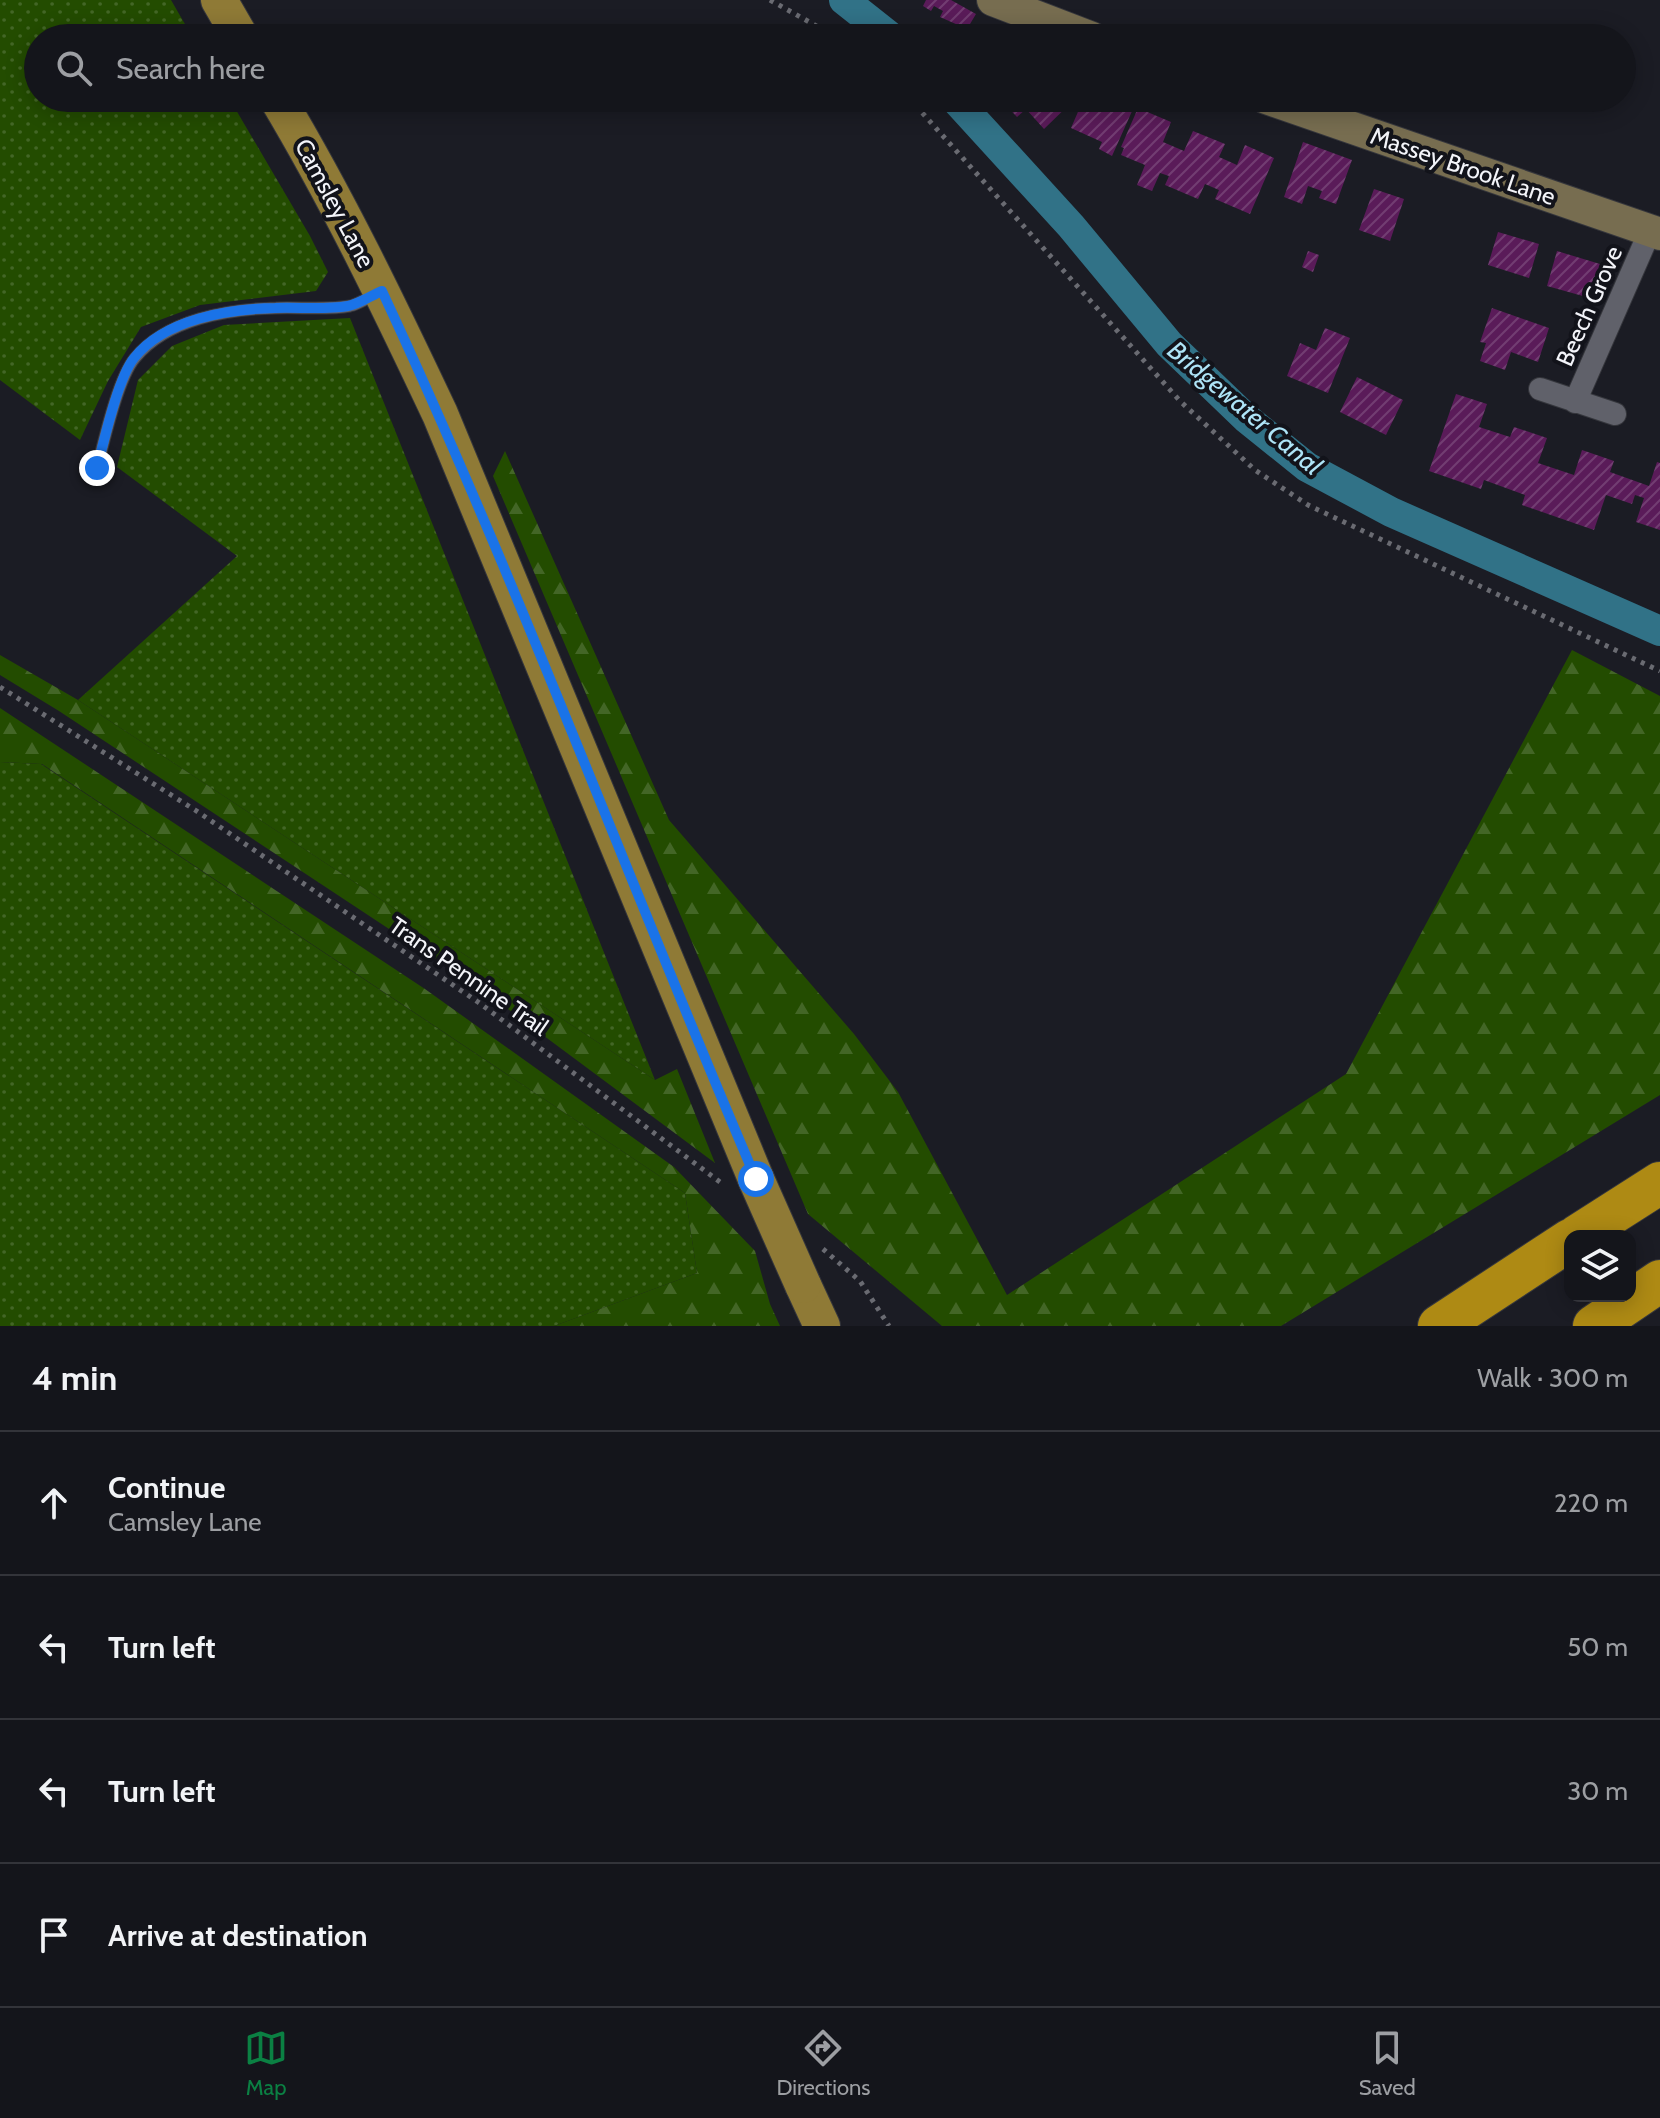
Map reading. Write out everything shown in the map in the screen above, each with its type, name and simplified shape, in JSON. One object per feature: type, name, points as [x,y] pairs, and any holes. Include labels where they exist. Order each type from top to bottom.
[{"type":"highway","points":[[1586,1230],[1660,1183]]},
{"type":"highway","points":[[1439,1326],[1564,1244]]},
{"type":"highway","points":[[1594,1326],[1660,1281]]},
{"type":"main road","points":[[219,0],[233,24]]},
{"type":"main road","name":"Camsley Lane","points":[[285,112],[321,172],[382,291],[478,502],[702,1052],[741,1182],[803,1285],[822,1326]]},
{"type":"street","points":[[993,0],[1056,24]]},
{"type":"street","name":"Massey Brook Lane","points":[[1306,112],[1655,233]]},
{"type":"street","name":"Beech Grove","points":[[1575,402],[1655,233]]},
{"type":"street","name":"Beech Grove","points":[[1540,389],[1615,414]]},
{"type":"lane","points":[[97,468],[117,399],[133,359],[154,339],[177,326],[254,308],[350,306],[382,291]]},
{"type":"path","points":[[770,0],[813,24]]},
{"type":"path","points":[[922,112],[1180,401],[1255,470],[1308,505],[1660,671]]},
{"type":"path","name":"Trans Pennine Trail","points":[[0,687],[195,810],[741,1182]]},
{"type":"path","points":[[811,1241],[860,1281],[889,1326]]},
{"type":"green space","points":[[0,0],[171,0],[185,24],[24,24],[24,112],[237,112],[328,272],[316,291],[200,305],[141,327],[108,381],[80,440],[0,380]]},
{"type":"green space","points":[[350,318],[655,1080],[78,700],[237,556],[117,467],[138,380],[172,346],[224,325]]},
{"type":"green space","points":[[505,451],[669,820],[854,1034],[898,1092],[1007,1295],[1346,1074],[1572,650],[1660,696],[1660,1095],[1281,1326],[942,1326],[808,1214],[493,476]]},
{"type":"green space","points":[[0,655],[78,700],[655,1080],[677,1069],[715,1163],[489,995],[0,675]]},
{"type":"green space","points":[[0,708],[425,989],[674,1167],[755,1251],[770,1304],[780,1326],[554,1326],[697,1273],[685,1193],[42,764],[0,762]]},
{"type":"green space","points":[[0,762],[41,764],[685,1193],[697,1273],[554,1326],[0,1326]]},
{"type":"building","points":[[926,0],[951,0],[976,14],[970,24],[956,24],[940,17],[943,11],[934,6],[931,11],[923,6]]},
{"type":"building","points":[[1029,112],[1062,112],[1044,129]]},
{"type":"building","points":[[1078,112],[1132,112],[1112,156],[1099,149],[1102,142],[1071,128]]},
{"type":"building","points":[[1136,112],[1147,112],[1171,122],[1163,142],[1184,151],[1193,131],[1225,144],[1219,157],[1237,165],[1245,145],[1274,158],[1250,214],[1215,199],[1219,190],[1205,184],[1198,199],[1165,185],[1169,176],[1160,173],[1152,191],[1137,185],[1145,165],[1121,155],[1124,148],[1121,147]]},
{"type":"building","points":[[1303,142],[1352,160],[1336,204],[1319,198],[1322,191],[1308,186],[1302,204],[1284,197]]},
{"type":"building","points":[[1374,189],[1404,199],[1390,241],[1359,230]]},
{"type":"building","points":[[1498,232],[1539,244],[1529,278],[1488,265]]},
{"type":"building","points":[[1308,251],[1319,255],[1313,272],[1302,267]]},
{"type":"building","points":[[1557,251],[1600,264],[1590,298],[1547,286]]},
{"type":"building","points":[[1492,308],[1549,328],[1538,362],[1511,352],[1505,370],[1480,361],[1486,343],[1480,342]]},
{"type":"building","points":[[1325,328],[1350,338],[1328,393],[1287,376],[1300,343],[1316,350]]},
{"type":"building","points":[[1357,377],[1403,400],[1386,435],[1340,412]]},
{"type":"building","points":[[1456,394],[1487,404],[1479,427],[1510,437],[1514,427],[1547,438],[1538,463],[1574,475],[1582,450],[1614,461],[1610,472],[1649,486],[1657,462],[1660,463],[1660,530],[1636,522],[1644,498],[1635,495],[1632,504],[1606,495],[1594,530],[1522,505],[1525,495],[1484,480],[1481,489],[1429,471]]},
{"type":"waterway","name":"Bridgewater Canal","points":[[844,0],[874,24]]},
{"type":"waterway","name":"Bridgewater Canal","points":[[967,112],[1071,226],[1169,344],[1246,418],[1307,467],[1391,512],[1660,631]]},
{"type":"route","points":[[97,468],[117,399],[133,359],[154,339],[177,326],[254,308],[350,306],[382,291],[478,502],[756,1179]]}]
